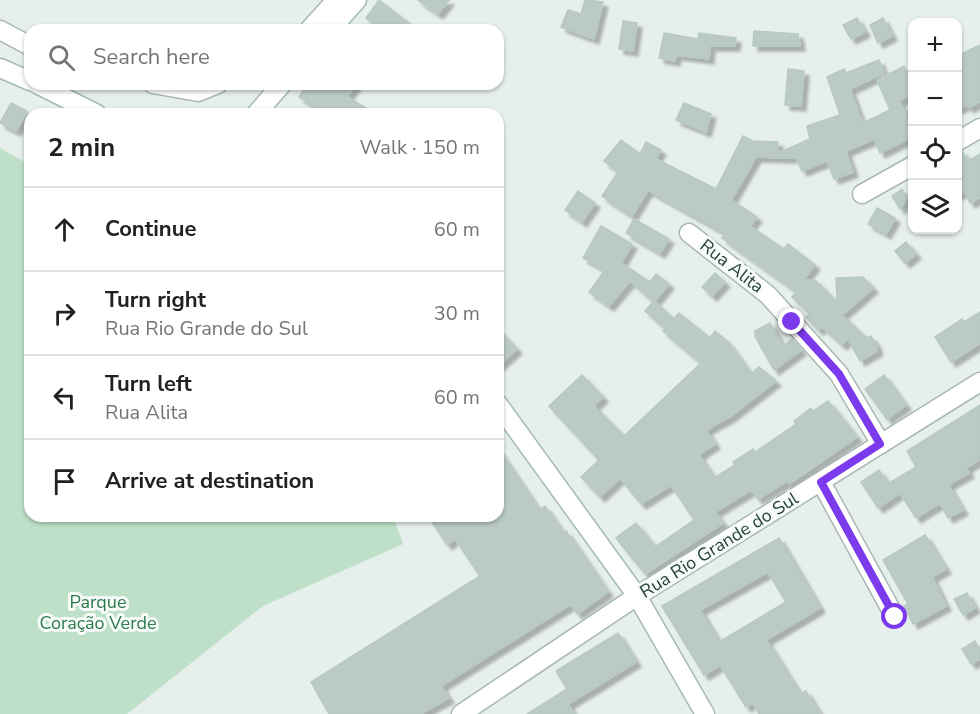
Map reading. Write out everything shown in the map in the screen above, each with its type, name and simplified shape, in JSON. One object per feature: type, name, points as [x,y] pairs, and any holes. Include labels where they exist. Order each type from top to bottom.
[{"type":"street","points":[[314,24],[336,0]]},
{"type":"street","points":[[335,24],[357,0]]},
{"type":"street","points":[[0,30],[24,43]]},
{"type":"street","points":[[0,68],[24,78]]},
{"type":"street","points":[[49,90],[85,108]]},
{"type":"street","points":[[187,90],[198,92],[203,90]]},
{"type":"street","points":[[261,108],[277,90]]},
{"type":"street","points":[[962,138],[980,128]]},
{"type":"street","points":[[862,194],[908,168]]},
{"type":"street","name":"Rua Alita","points":[[689,233],[768,295],[839,374],[880,444]]},
{"type":"street","name":"Rua Rio Grande do Sul","points":[[461,714],[637,596],[980,382]]},
{"type":"street","points":[[504,412],[637,596],[705,714]]},
{"type":"street","points":[[821,482],[895,617]]},
{"type":"green space","name":"Parque Coração Verde","points":[[0,148],[24,162],[24,522],[395,522],[403,544],[263,606],[127,714],[0,714]]},
{"type":"building","points":[[379,0],[410,24],[374,24],[366,18]]},
{"type":"building","points":[[418,0],[449,0],[438,14]]},
{"type":"building","points":[[585,0],[603,2],[594,39],[561,27],[568,10],[581,14]]},
{"type":"building","points":[[857,18],[865,32],[851,39],[843,25]]},
{"type":"building","points":[[883,18],[892,36],[878,43],[870,25]]},
{"type":"building","points":[[623,21],[637,23],[633,51],[619,49]]},
{"type":"building","points":[[754,31],[798,34],[800,46],[753,46]]},
{"type":"building","points":[[664,33],[698,39],[699,33],[736,38],[735,46],[710,46],[709,59],[676,55],[675,61],[659,58]]},
{"type":"building","points":[[980,45],[980,101],[969,108],[967,104],[962,106],[962,54]]},
{"type":"building","points":[[879,60],[884,73],[850,89],[863,123],[890,110],[877,80],[904,66],[908,74],[908,96],[899,101],[908,118],[908,139],[880,153],[874,139],[846,151],[853,172],[834,179],[827,161],[802,171],[796,158],[756,157],[731,200],[757,217],[750,226],[784,249],[788,244],[815,265],[803,280],[815,280],[837,302],[836,278],[861,277],[858,281],[863,277],[873,288],[842,315],[867,338],[871,336],[877,346],[877,351],[860,361],[848,339],[842,345],[822,327],[818,330],[806,317],[810,314],[792,297],[797,292],[722,238],[725,233],[648,190],[632,216],[602,196],[618,172],[604,161],[621,140],[640,154],[646,142],[661,150],[656,159],[716,189],[743,136],[753,141],[778,142],[778,153],[810,139],[807,126],[840,115],[827,77],[844,69],[846,73]]},
{"type":"building","points":[[788,69],[804,71],[801,106],[785,105]]},
{"type":"building","points":[[303,90],[352,90],[347,97],[366,108],[318,108],[299,97]]},
{"type":"building","points":[[11,103],[24,110],[24,116],[16,131],[0,123]]},
{"type":"building","points":[[684,103],[711,114],[706,132],[676,120]]},
{"type":"building","points":[[962,151],[968,161],[980,154],[980,197],[970,203],[964,191],[962,192]]},
{"type":"building","points":[[902,189],[907,197],[900,209],[892,196]]},
{"type":"building","points":[[578,191],[595,203],[582,222],[565,210]]},
{"type":"building","points":[[877,208],[895,218],[886,234],[868,224]]},
{"type":"building","points":[[634,219],[669,239],[660,253],[626,233]]},
{"type":"building","points":[[601,226],[632,244],[621,263],[650,282],[656,274],[669,284],[654,302],[630,281],[609,306],[589,292],[605,270],[583,258]]},
{"type":"building","points":[[906,242],[916,254],[905,263],[895,251]]},
{"type":"building","points":[[715,273],[725,282],[712,296],[702,287]]},
{"type":"building","points":[[654,301],[674,319],[679,313],[710,338],[715,331],[728,342],[751,374],[759,367],[776,381],[731,416],[706,430],[715,444],[699,455],[714,478],[735,465],[733,462],[753,449],[755,452],[796,424],[794,421],[811,408],[813,411],[828,401],[857,437],[789,484],[787,481],[758,499],[751,490],[715,512],[723,523],[645,574],[616,538],[636,523],[655,547],[694,520],[671,485],[641,504],[620,478],[600,497],[581,477],[599,460],[549,406],[582,375],[603,397],[594,406],[624,436],[701,363],[663,331],[665,328],[645,311]]},
{"type":"building","points":[[980,312],[980,343],[951,362],[935,337],[962,319],[964,322]]},
{"type":"building","points":[[770,323],[783,346],[792,339],[801,350],[774,370],[755,336],[755,331]]},
{"type":"building","points":[[504,335],[517,349],[504,361]]},
{"type":"building","points":[[884,375],[906,405],[887,419],[865,389]]},
{"type":"building","points":[[980,405],[980,459],[966,468],[969,473],[948,485],[963,510],[948,518],[940,503],[916,518],[900,493],[878,508],[861,482],[879,470],[888,484],[916,467],[907,451]]},
{"type":"building","points":[[504,458],[539,510],[545,506],[563,533],[566,531],[608,592],[577,614],[571,604],[441,686],[449,698],[420,714],[329,714],[311,682],[480,576],[455,539],[447,545],[432,522],[504,522]]},
{"type":"building","points":[[925,535],[946,569],[932,577],[946,606],[913,624],[904,606],[908,604],[883,560]]},
{"type":"building","points":[[779,538],[820,608],[766,640],[800,694],[806,691],[820,714],[759,714],[753,703],[746,707],[720,665],[704,675],[662,606]],"holes":[[[768,572],[786,602],[719,642],[700,610]]]},
{"type":"building","points":[[967,593],[975,608],[963,615],[954,599]]},
{"type":"building","points":[[618,633],[636,662],[568,704],[574,714],[527,714],[567,689],[556,671]]},
{"type":"building","points":[[975,641],[980,650],[980,659],[971,664],[962,649]]},
{"type":"route","points":[[792,322],[813,348],[839,374],[880,444],[821,482],[895,617]]}]
